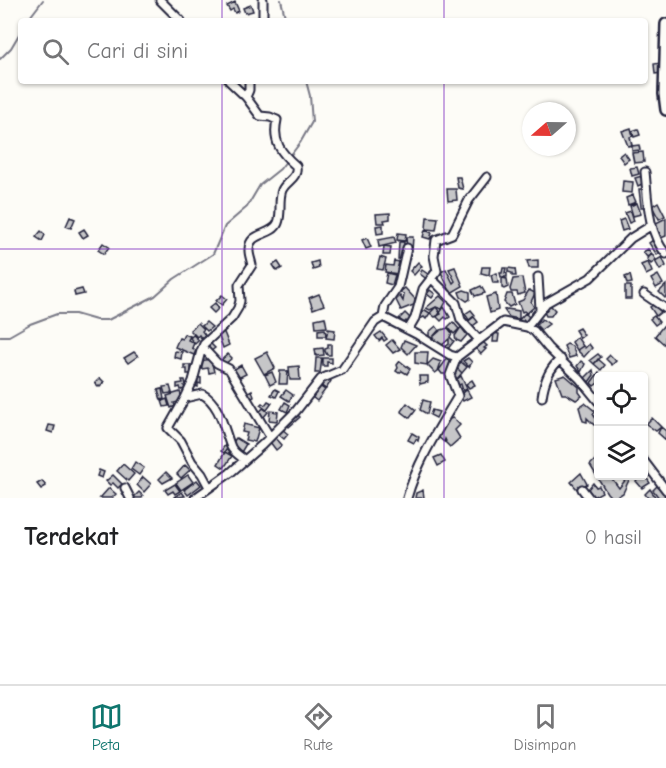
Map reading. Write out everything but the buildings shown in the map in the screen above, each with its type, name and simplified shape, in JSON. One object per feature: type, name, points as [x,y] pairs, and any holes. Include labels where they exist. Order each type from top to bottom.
[{"type":"street","points":[[160,0],[178,18]]},
{"type":"street","points":[[263,0],[263,18]]},
{"type":"street","points":[[666,24],[664,94],[666,110]]},
{"type":"street","points":[[209,488],[181,441],[168,428],[193,381],[203,348],[232,318],[238,308],[240,285],[252,265],[248,252],[249,247],[255,236],[270,231],[278,224],[282,190],[297,173],[296,166],[282,153],[276,138],[277,120],[260,116],[246,97],[232,84]]},
{"type":"street","points":[[246,97],[249,84]]},
{"type":"street","points":[[645,172],[652,225],[658,242],[666,254]]},
{"type":"street","points":[[408,330],[415,318],[423,289],[437,268],[434,256],[436,240],[452,234],[467,205],[487,177]]},
{"type":"street","points":[[527,327],[540,309],[551,299],[590,278],[631,238],[652,225]]},
{"type":"street","points":[[195,498],[245,460],[270,437],[296,411],[321,379],[342,370],[375,322],[383,317],[385,306],[398,287],[407,248]]},
{"type":"street","points":[[538,277],[540,309]]},
{"type":"street","points":[[431,278],[456,303],[461,320],[479,340]]},
{"type":"street","points":[[644,294],[666,309]]},
{"type":"street","points":[[383,317],[457,357]]},
{"type":"street","points":[[407,498],[411,482],[442,421],[458,396],[450,375],[457,357],[503,322],[527,327],[534,331],[594,396]]},
{"type":"street","points":[[203,348],[217,363],[229,369],[270,437]]},
{"type":"street","points":[[542,397],[544,383],[554,364],[561,359]]},
{"type":"street","points":[[185,398],[202,394],[208,397],[221,419],[232,449],[245,460]]},
{"type":"street","points":[[648,466],[666,490]]},
{"type":"street","points":[[125,488],[130,498]]},
{"type":"street","points":[[582,489],[589,498]]},
{"type":"waterway","points":[[29,18],[43,0]]},
{"type":"waterway","points":[[281,0],[285,18]]},
{"type":"waterway","points":[[0,59],[11,48],[18,36]]},
{"type":"waterway","points":[[0,336],[9,336],[30,324],[57,314],[75,314],[96,320],[108,320],[155,296],[174,279],[213,254],[225,226],[247,207],[260,185],[280,169],[300,143],[312,122],[307,84]]}]
